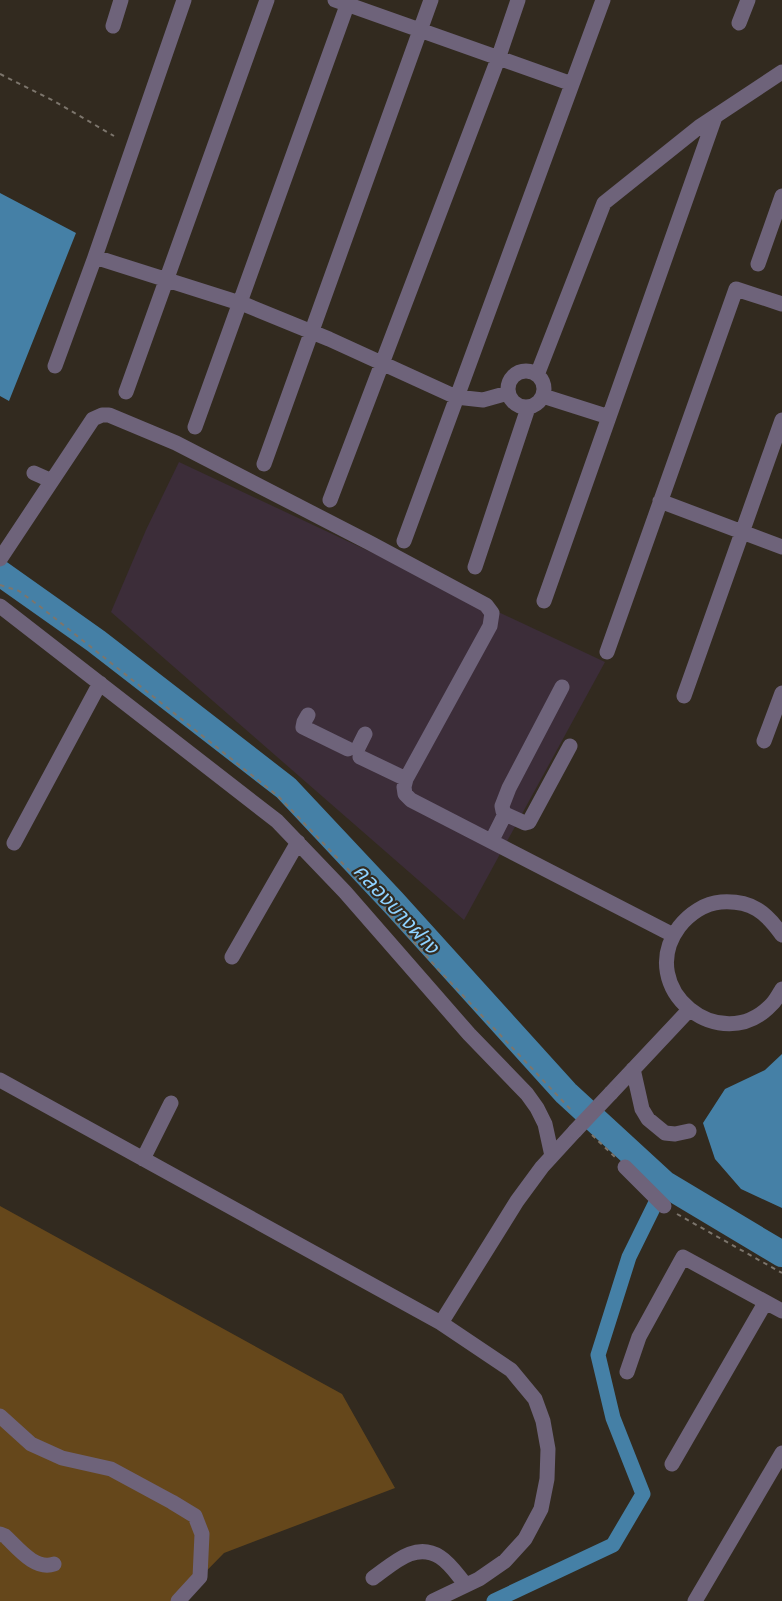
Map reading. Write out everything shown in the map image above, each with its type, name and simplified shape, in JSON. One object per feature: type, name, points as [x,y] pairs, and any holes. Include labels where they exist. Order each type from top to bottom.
[{"type":"street","points":[[113,26],[121,0]]},
{"type":"street","points":[[55,366],[184,0]]},
{"type":"street","points":[[126,392],[267,0]]},
{"type":"street","points":[[264,464],[432,0]]},
{"type":"street","points":[[330,500],[518,0]]},
{"type":"street","points":[[404,542],[603,0]]},
{"type":"street","points":[[740,23],[748,0]]},
{"type":"street","points":[[195,427],[344,2],[572,84]]},
{"type":"street","points":[[537,375],[604,203],[699,127],[782,72]]},
{"type":"street","points":[[544,602],[715,117]]},
{"type":"street","points":[[758,264],[782,196]]},
{"type":"street","points":[[95,257],[239,303],[311,332],[456,397],[483,400],[508,393]]},
{"type":"street","points":[[607,652],[736,289],[782,304]]},
{"type":"street","points":[[525,371],[537,375],[544,384],[543,396],[537,404],[528,408],[513,402],[508,393],[508,387],[514,376],[525,371]]},
{"type":"street","points":[[543,396],[609,417]]},
{"type":"street","points":[[475,567],[528,408]]},
{"type":"street","points":[[0,559],[93,419],[109,415],[176,443],[486,606],[492,613],[490,626],[405,779],[405,794],[411,800],[673,935]]},
{"type":"street","points":[[684,696],[782,420]]},
{"type":"street","points":[[34,473],[51,482]]},
{"type":"street","points":[[660,501],[782,547]]},
{"type":"street","points":[[0,606],[277,821],[345,892],[526,1094],[537,1108],[545,1124],[552,1156]]},
{"type":"street","points":[[14,843],[100,683]]},
{"type":"street","points":[[562,687],[509,788],[502,806],[505,814],[525,823],[529,822],[570,746]]},
{"type":"street","points":[[764,741],[782,693]]},
{"type":"street","points":[[308,715],[303,727],[358,747],[405,779]]},
{"type":"street","points":[[492,840],[505,814]]},
{"type":"street","points":[[232,957],[298,842]]},
{"type":"street","points":[[782,935],[771,920],[756,908],[738,902],[719,902],[700,908],[685,919],[673,935],[667,955],[668,975],[675,994],[689,1010],[704,1019],[722,1024],[740,1022],[757,1016],[772,1004],[782,989]]},
{"type":"street","points":[[441,1323],[517,1201],[552,1156],[689,1010]]},
{"type":"street","points":[[633,1069],[642,1109],[648,1119],[665,1133],[675,1134],[689,1131]]},
{"type":"street","points":[[0,1080],[441,1323],[511,1370],[535,1399],[543,1421],[548,1449],[547,1479],[541,1509],[525,1539],[505,1561],[479,1579],[433,1601]]},
{"type":"street","points":[[143,1159],[171,1103]]},
{"type":"street","points":[[625,1167],[664,1206]]},
{"type":"street","points":[[627,1372],[639,1336],[682,1257],[782,1311]]},
{"type":"street","points":[[672,1464],[765,1303]]},
{"type":"street","points":[[0,1416],[31,1444],[62,1458],[111,1469],[195,1516],[202,1534],[200,1577],[178,1601]]},
{"type":"street","points":[[695,1601],[782,1453]]},
{"type":"street","points":[[0,1534],[36,1563],[47,1567],[54,1564]]},
{"type":"street","points":[[373,1578],[410,1552],[421,1551],[431,1552],[441,1557],[466,1586]]},
{"type":"path","points":[[0,75],[54,101],[114,136]]},
{"type":"path","points":[[664,1206],[782,1273]]},
{"type":"shaded area","points":[[179,462],[605,662],[464,920],[111,612],[146,530]]},
{"type":"shaded area","points":[[0,1206],[342,1394],[395,1488],[224,1553],[177,1601],[0,1601]]},
{"type":"water","points":[[0,193],[76,233],[9,401],[0,396]]},
{"type":"water","points":[[782,1054],[782,1208],[741,1189],[715,1159],[703,1123],[725,1089],[765,1070]]},
{"type":"waterway","name":"คลองบางฝาง","points":[[0,573],[96,641],[286,788],[566,1093],[665,1184],[782,1254]]},
{"type":"waterway","points":[[494,1601],[613,1545],[643,1494],[613,1418],[598,1355],[629,1257],[665,1184]]}]
